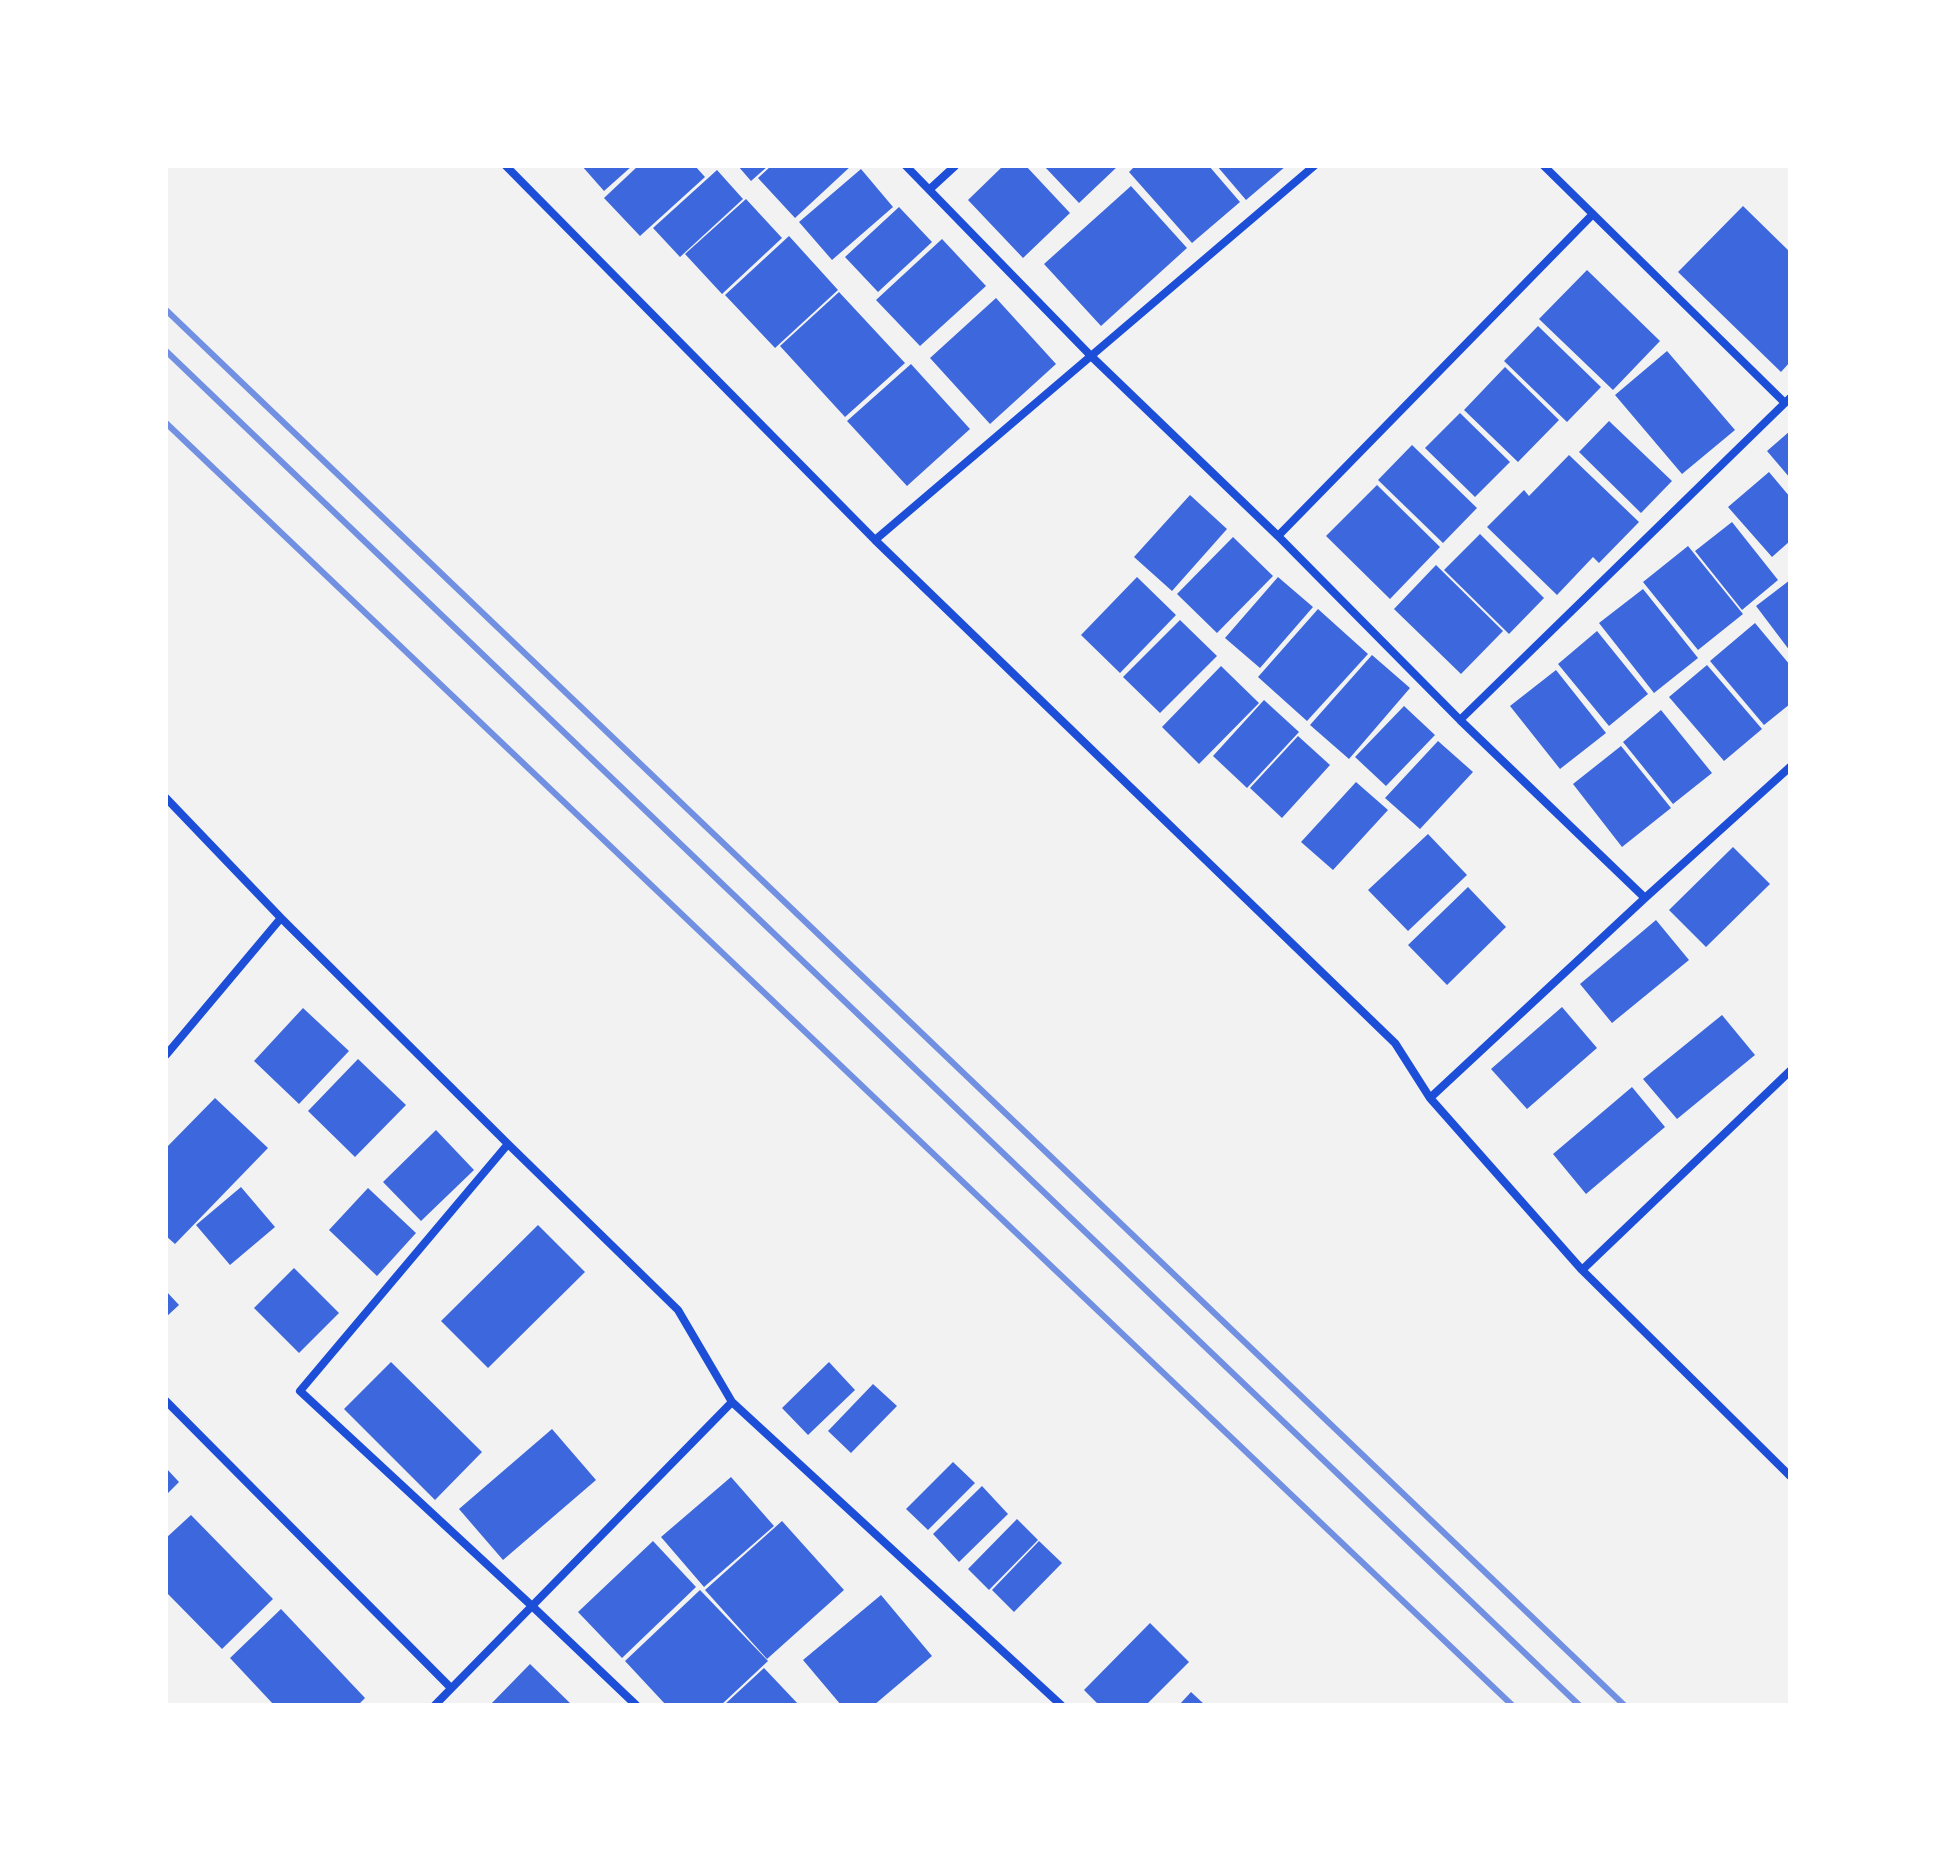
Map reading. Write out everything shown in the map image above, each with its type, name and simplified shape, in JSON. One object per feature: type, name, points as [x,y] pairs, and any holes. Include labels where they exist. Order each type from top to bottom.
[{"type":"street","points":[[506,166],[875,540],[1395,1043],[1430,1098],[1582,1270],[1790,1476]]},
{"type":"street","points":[[906,166],[1091,356],[1645,898]]},
{"type":"street","points":[[930,189],[955,166]]},
{"type":"street","points":[[875,540],[1314,166]]},
{"type":"street","points":[[1460,720],[1788,400],[1544,166]]},
{"type":"street","points":[[1278,536],[1593,214]]},
{"type":"street","points":[[1430,1098],[1790,767]]},
{"type":"street","points":[[166,798],[281,918],[678,1310],[732,1402],[1061,1705]]},
{"type":"street","points":[[166,1055],[281,918]]},
{"type":"street","points":[[1582,1270],[1790,1071]]},
{"type":"street","points":[[508,1144],[300,1391],[636,1705]]},
{"type":"street","points":[[166,1401],[451,1688]]},
{"type":"street","points":[[435,1705],[732,1402]]},
{"type":"building","points":[[582,166],[632,166],[604,191]]},
{"type":"building","points":[[638,166],[695,166],[705,177],[640,236],[604,198]]},
{"type":"building","points":[[738,166],[768,166],[751,181]]},
{"type":"building","points":[[771,166],[851,166],[795,218],[758,178]]},
{"type":"building","points":[[1003,166],[1026,166],[1070,213],[1023,258],[968,200]]},
{"type":"building","points":[[1044,166],[1118,166],[1079,203]]},
{"type":"building","points":[[1135,166],[1209,166],[1240,202],[1192,243],[1129,172]]},
{"type":"building","points":[[1217,166],[1286,166],[1246,200]]},
{"type":"building","points":[[861,169],[893,207],[832,260],[799,222]]},
{"type":"building","points":[[717,170],[743,199],[680,257],[653,228]]},
{"type":"building","points":[[1131,186],[1187,248],[1101,326],[1044,264]]},
{"type":"building","points":[[746,199],[782,238],[722,294],[685,254]]},
{"type":"building","points":[[1743,206],[1790,252],[1790,362],[1781,372],[1678,272]]},
{"type":"building","points":[[899,207],[932,242],[878,292],[845,257]]},
{"type":"building","points":[[789,236],[838,290],[775,348],[725,295]]},
{"type":"building","points":[[942,239],[986,286],[920,346],[876,300]]},
{"type":"building","points":[[1587,270],[1660,341],[1613,390],[1539,319]]},
{"type":"building","points":[[839,292],[905,363],[845,417],[780,346]]},
{"type":"building","points":[[996,298],[1056,364],[990,424],[930,358]]},
{"type":"building","points":[[1538,326],[1601,387],[1567,422],[1504,361]]},
{"type":"building","points":[[1667,351],[1735,430],[1682,474],[1615,395]]},
{"type":"building","points":[[911,364],[970,429],[907,486],[847,421]]},
{"type":"building","points":[[1505,367],[1559,420],[1518,462],[1464,410]]},
{"type":"building","points":[[1460,413],[1510,462],[1475,497],[1425,448]]},
{"type":"building","points":[[1609,421],[1672,481],[1641,513],[1579,452]]},
{"type":"building","points":[[1790,431],[1790,478],[1767,451]]},
{"type":"building","points":[[1412,445],[1477,508],[1443,543],[1378,480]]},
{"type":"building","points":[[1569,455],[1639,522],[1599,563],[1593,557],[1557,595],[1487,527],[1524,490],[1529,496]]},
{"type":"building","points":[[1769,472],[1790,497],[1790,541],[1772,557],[1728,507]]},
{"type":"building","points":[[1377,485],[1440,547],[1390,599],[1326,536]]},
{"type":"building","points":[[1190,495],[1227,529],[1172,591],[1134,557]]},
{"type":"building","points":[[1732,522],[1778,580],[1742,610],[1695,551]]},
{"type":"building","points":[[1480,534],[1544,598],[1509,634],[1444,570]]},
{"type":"building","points":[[1233,537],[1273,576],[1217,633],[1177,594]]},
{"type":"building","points":[[1688,546],[1743,614],[1698,650],[1643,582]]},
{"type":"building","points":[[1436,565],[1503,631],[1461,674],[1394,609]]},
{"type":"building","points":[[1137,577],[1176,615],[1120,673],[1081,635]]},
{"type":"building","points":[[1278,577],[1313,607],[1260,668],[1225,638]]},
{"type":"building","points":[[1790,580],[1790,651],[1756,606]]},
{"type":"building","points":[[1643,589],[1698,658],[1654,693],[1599,623]]},
{"type":"building","points":[[1318,609],[1368,654],[1307,721],[1258,677]]},
{"type":"building","points":[[1180,620],[1217,656],[1160,713],[1123,677]]},
{"type":"building","points":[[1755,623],[1790,665],[1790,704],[1764,725],[1710,661]]},
{"type":"building","points":[[1597,631],[1648,694],[1609,726],[1558,664]]},
{"type":"building","points":[[1372,655],[1410,688],[1349,759],[1310,725]]},
{"type":"building","points":[[1707,665],[1762,729],[1724,761],[1669,697]]},
{"type":"building","points":[[1221,666],[1259,703],[1199,764],[1162,727]]},
{"type":"building","points":[[1556,670],[1606,733],[1560,769],[1510,706]]},
{"type":"building","points":[[1264,700],[1299,732],[1247,788],[1213,756]]},
{"type":"building","points":[[1404,706],[1435,735],[1386,786],[1355,757]]},
{"type":"building","points":[[1661,710],[1712,773],[1673,804],[1623,742]]},
{"type":"building","points":[[1298,736],[1330,765],[1282,818],[1250,788]]},
{"type":"building","points":[[1438,741],[1473,772],[1420,829],[1385,798]]},
{"type":"building","points":[[1621,746],[1671,808],[1622,847],[1573,784]]},
{"type":"building","points":[[1356,782],[1388,810],[1333,870],[1301,842]]},
{"type":"building","points":[[1428,834],[1467,875],[1408,931],[1368,890]]},
{"type":"building","points":[[1733,847],[1770,884],[1706,947],[1669,910]]},
{"type":"building","points":[[1468,887],[1506,927],[1447,985],[1408,945]]},
{"type":"building","points":[[1656,920],[1689,960],[1612,1023],[1580,984]]},
{"type":"building","points":[[1562,1007],[1597,1048],[1527,1109],[1491,1069]]},
{"type":"building","points":[[303,1008],[349,1051],[299,1104],[254,1061]]},
{"type":"building","points":[[1722,1015],[1755,1055],[1677,1119],[1643,1079]]},
{"type":"building","points":[[358,1059],[406,1105],[355,1157],[308,1111]]},
{"type":"building","points":[[1632,1087],[1665,1127],[1586,1194],[1553,1154]]},
{"type":"building","points":[[215,1098],[268,1148],[175,1244],[166,1236],[166,1148]]},
{"type":"building","points":[[436,1130],[474,1170],[421,1221],[383,1182]]},
{"type":"building","points":[[241,1187],[275,1227],[230,1265],[196,1225]]},
{"type":"building","points":[[368,1188],[416,1233],[377,1276],[329,1230]]},
{"type":"building","points":[[538,1225],[585,1272],[488,1368],[441,1321]]},
{"type":"building","points":[[294,1268],[339,1313],[299,1353],[254,1308]]},
{"type":"building","points":[[166,1291],[179,1305],[166,1317]]},
{"type":"building","points":[[391,1362],[482,1452],[435,1500],[344,1409]]},
{"type":"building","points":[[829,1362],[855,1390],[808,1435],[782,1408]]},
{"type":"building","points":[[873,1384],[897,1406],[851,1453],[828,1431]]},
{"type":"building","points":[[552,1429],[596,1480],[503,1560],[459,1509]]},
{"type":"building","points":[[953,1462],[975,1483],[928,1530],[906,1509]]},
{"type":"building","points":[[166,1468],[179,1482],[166,1495]]},
{"type":"building","points":[[731,1477],[774,1526],[704,1587],[661,1537]]},
{"type":"building","points":[[982,1486],[1008,1514],[959,1562],[933,1534]]},
{"type":"building","points":[[191,1515],[273,1599],[222,1649],[166,1592],[166,1538]]},
{"type":"building","points":[[1017,1519],[1038,1540],[989,1590],[968,1569]]},
{"type":"building","points":[[782,1521],[844,1590],[767,1659],[705,1590]]},
{"type":"building","points":[[653,1541],[696,1587],[622,1658],[578,1612]]},
{"type":"building","points":[[1039,1541],[1062,1563],[1014,1612],[992,1590]]},
{"type":"building","points":[[700,1590],[768,1661],[721,1705],[666,1705],[625,1661]]},
{"type":"building","points":[[881,1595],[932,1656],[874,1705],[841,1705],[803,1660]]},
{"type":"building","points":[[281,1609],[365,1698],[358,1705],[274,1705],[230,1658]]},
{"type":"building","points":[[1150,1623],[1189,1662],[1146,1705],[1099,1705],[1084,1690]]},
{"type":"building","points":[[530,1664],[572,1705],[490,1705]]},
{"type":"building","points":[[764,1668],[799,1705],[724,1705]]},
{"type":"building","points":[[1191,1692],[1205,1705],[1179,1705]]},
{"type":"railway","points":[[166,310],[1624,1705]]},
{"type":"railway","points":[[166,351],[1579,1705]]},
{"type":"railway","points":[[166,423],[1512,1705]]}]
